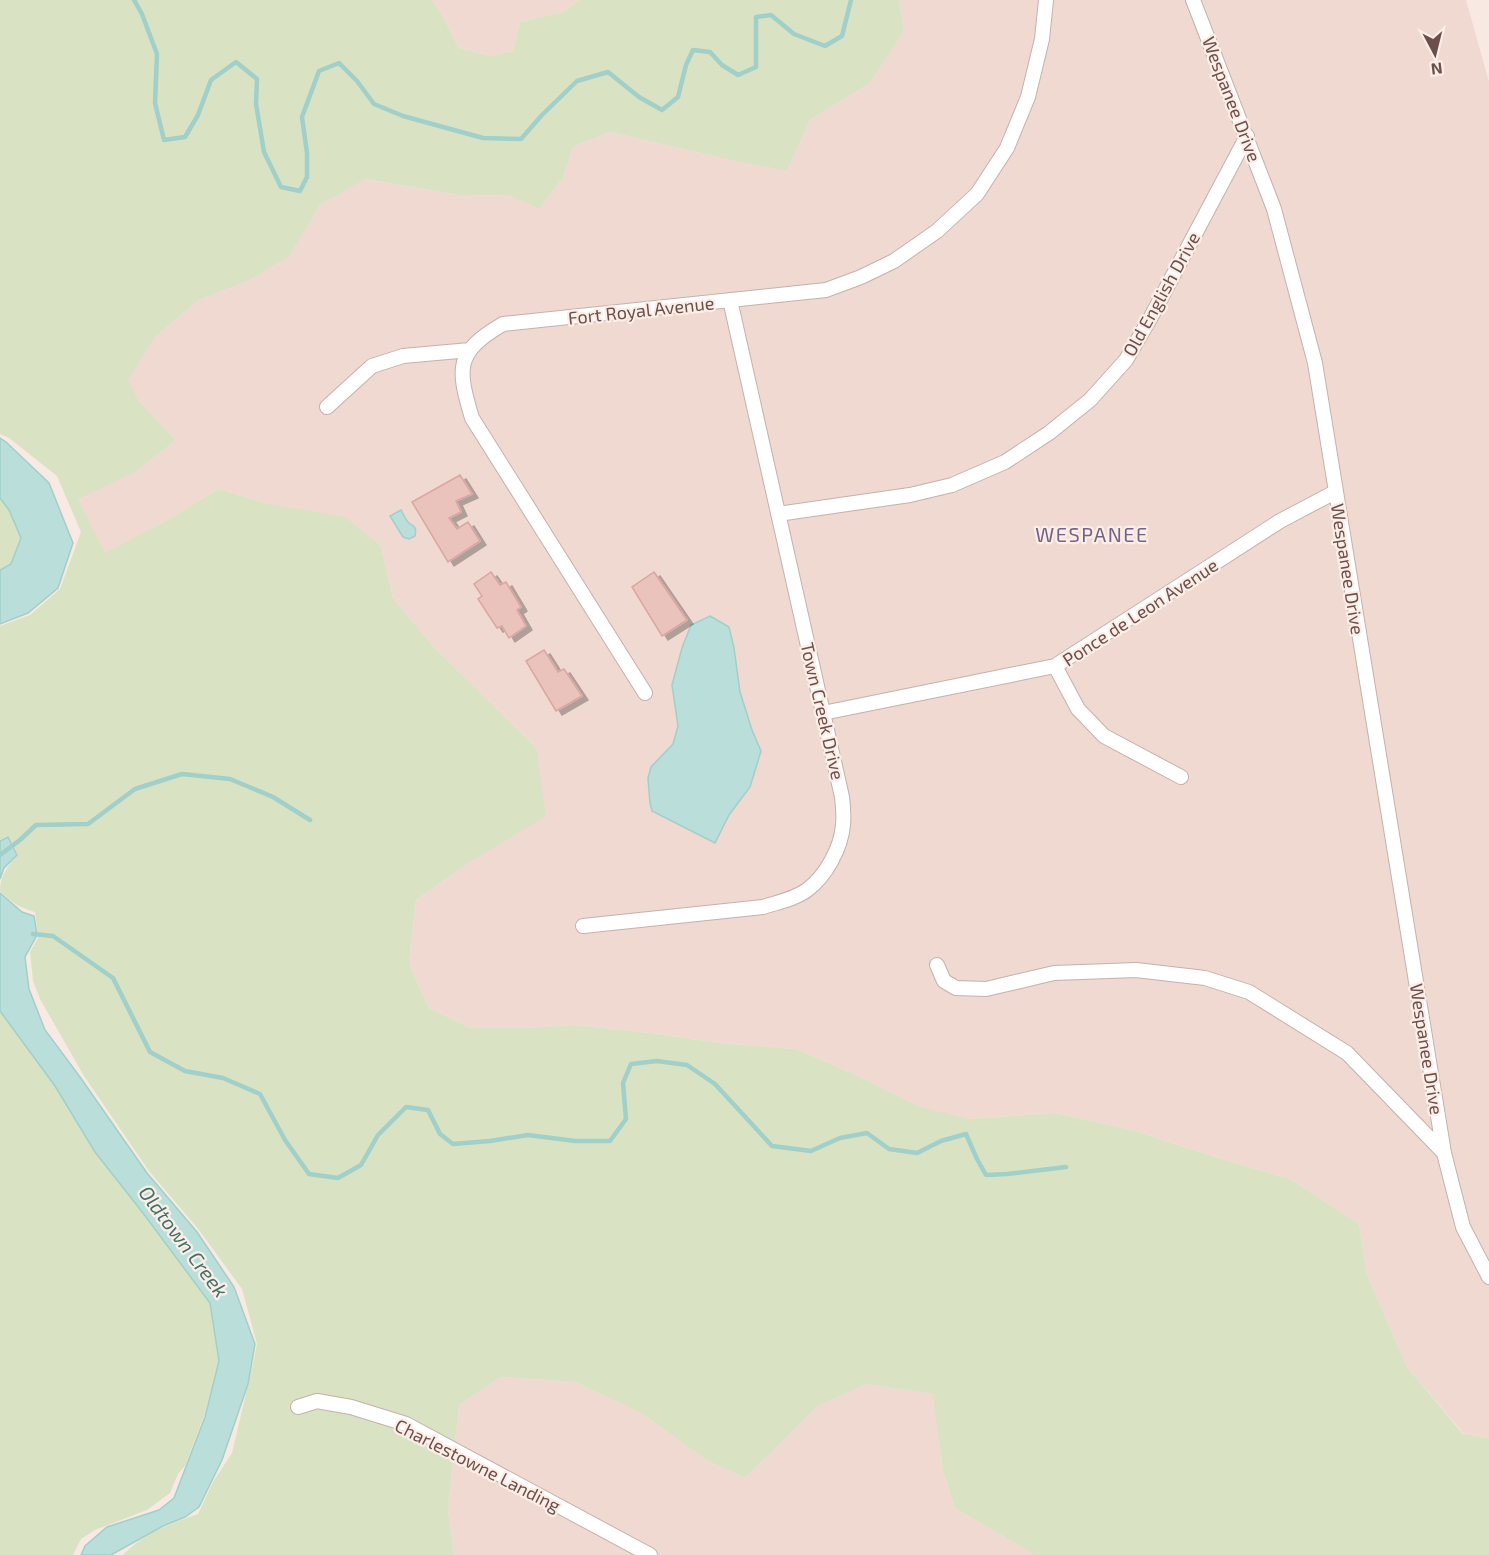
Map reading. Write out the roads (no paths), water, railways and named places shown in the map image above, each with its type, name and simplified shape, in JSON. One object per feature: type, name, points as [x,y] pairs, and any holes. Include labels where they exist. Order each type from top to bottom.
[{"type":"street","name":"Fort Royal Avenue","points":[[470,350],[488,333],[503,324],[826,290],[894,261],[937,231],[977,194],[1007,148],[1028,97],[1042,39],[1046,0]]},
{"type":"street","name":"Wespanee Drive","points":[[1193,0],[1274,209],[1315,363],[1444,1153],[1463,1227],[1489,1277]]},
{"type":"street","name":"Old English Drive","points":[[778,514],[910,495],[952,485],[1005,462],[1058,427],[1090,400],[1126,360],[1247,136]]},
{"type":"street","name":"Town Creek Drive","points":[[583,926],[763,907],[789,898],[807,890],[823,874],[837,849],[843,825],[842,797],[730,300]]},
{"type":"street","points":[[327,407],[372,366],[403,356],[470,350]]},
{"type":"street","points":[[470,350],[462,366],[463,388],[472,418],[645,693]]},
{"type":"street","name":"Ponce de Leon Avenue","points":[[823,713],[1055,666],[1280,521],[1335,492]]},
{"type":"street","points":[[1055,666],[1078,709],[1104,736],[1181,777]]},
{"type":"street","points":[[937,965],[944,981],[956,988],[986,989],[1054,973],[1136,970],[1204,978],[1249,992],[1347,1053],[1444,1153]]},
{"type":"street","name":"Charlestowne Landing","points":[[298,1407],[317,1401],[351,1407],[406,1424],[650,1555]]},
{"type":"water","points":[[0,438],[49,483],[73,543],[58,588],[28,613],[0,624],[0,570],[11,564],[21,538],[9,510],[0,498]]},
{"type":"water","points":[[401,510],[407,521],[415,528],[415,536],[409,539],[403,537],[390,516]]},
{"type":"water","points":[[710,616],[729,627],[740,692],[761,751],[750,787],[729,815],[715,843],[652,811],[648,778],[651,767],[673,744],[678,726],[672,685],[682,648],[691,625]]},
{"type":"water","points":[[8,837],[17,855],[4,868],[0,879],[0,841]]},
{"type":"water","name":"Oldtown Creek","points":[[0,893],[22,912],[34,916],[37,935],[25,957],[29,989],[45,1030],[147,1173],[197,1232],[234,1287],[255,1344],[248,1384],[222,1460],[199,1507],[185,1517],[163,1526],[111,1555],[81,1555],[85,1546],[107,1527],[159,1510],[174,1498],[205,1417],[219,1361],[210,1303],[95,1152],[55,1086],[0,1011]]},
{"type":"waterway","points":[[134,0],[142,14],[157,54],[155,103],[164,140],[185,137],[198,115],[211,80],[236,62],[257,79],[256,104],[264,152],[281,187],[300,191],[307,177],[307,153],[302,117],[319,71],[339,63],[357,81],[374,104],[403,116],[483,138],[521,139],[577,81],[608,72],[639,97],[662,110],[678,97],[686,65],[693,50],[710,52],[722,65],[738,75],[756,67],[756,17],[771,15],[794,34],[825,46],[842,36],[851,0]]},
{"type":"waterway","points":[[0,855],[36,825],[88,824],[135,789],[182,774],[230,779],[273,797],[310,820]]},
{"type":"waterway","points":[[33,934],[53,936],[113,978],[150,1052],[185,1071],[223,1078],[260,1094],[285,1140],[309,1174],[338,1178],[361,1165],[378,1135],[406,1107],[428,1110],[440,1134],[453,1144],[528,1135],[575,1141],[610,1141],[626,1119],[623,1083],[631,1064],[657,1061],[687,1065],[715,1084],[772,1146],[811,1151],[840,1138],[867,1133],[889,1149],[917,1153],[941,1141],[966,1134],[986,1175],[1066,1167]]},
{"type":"district","name":"WESPANEE","points":[[1092,534]]}]
